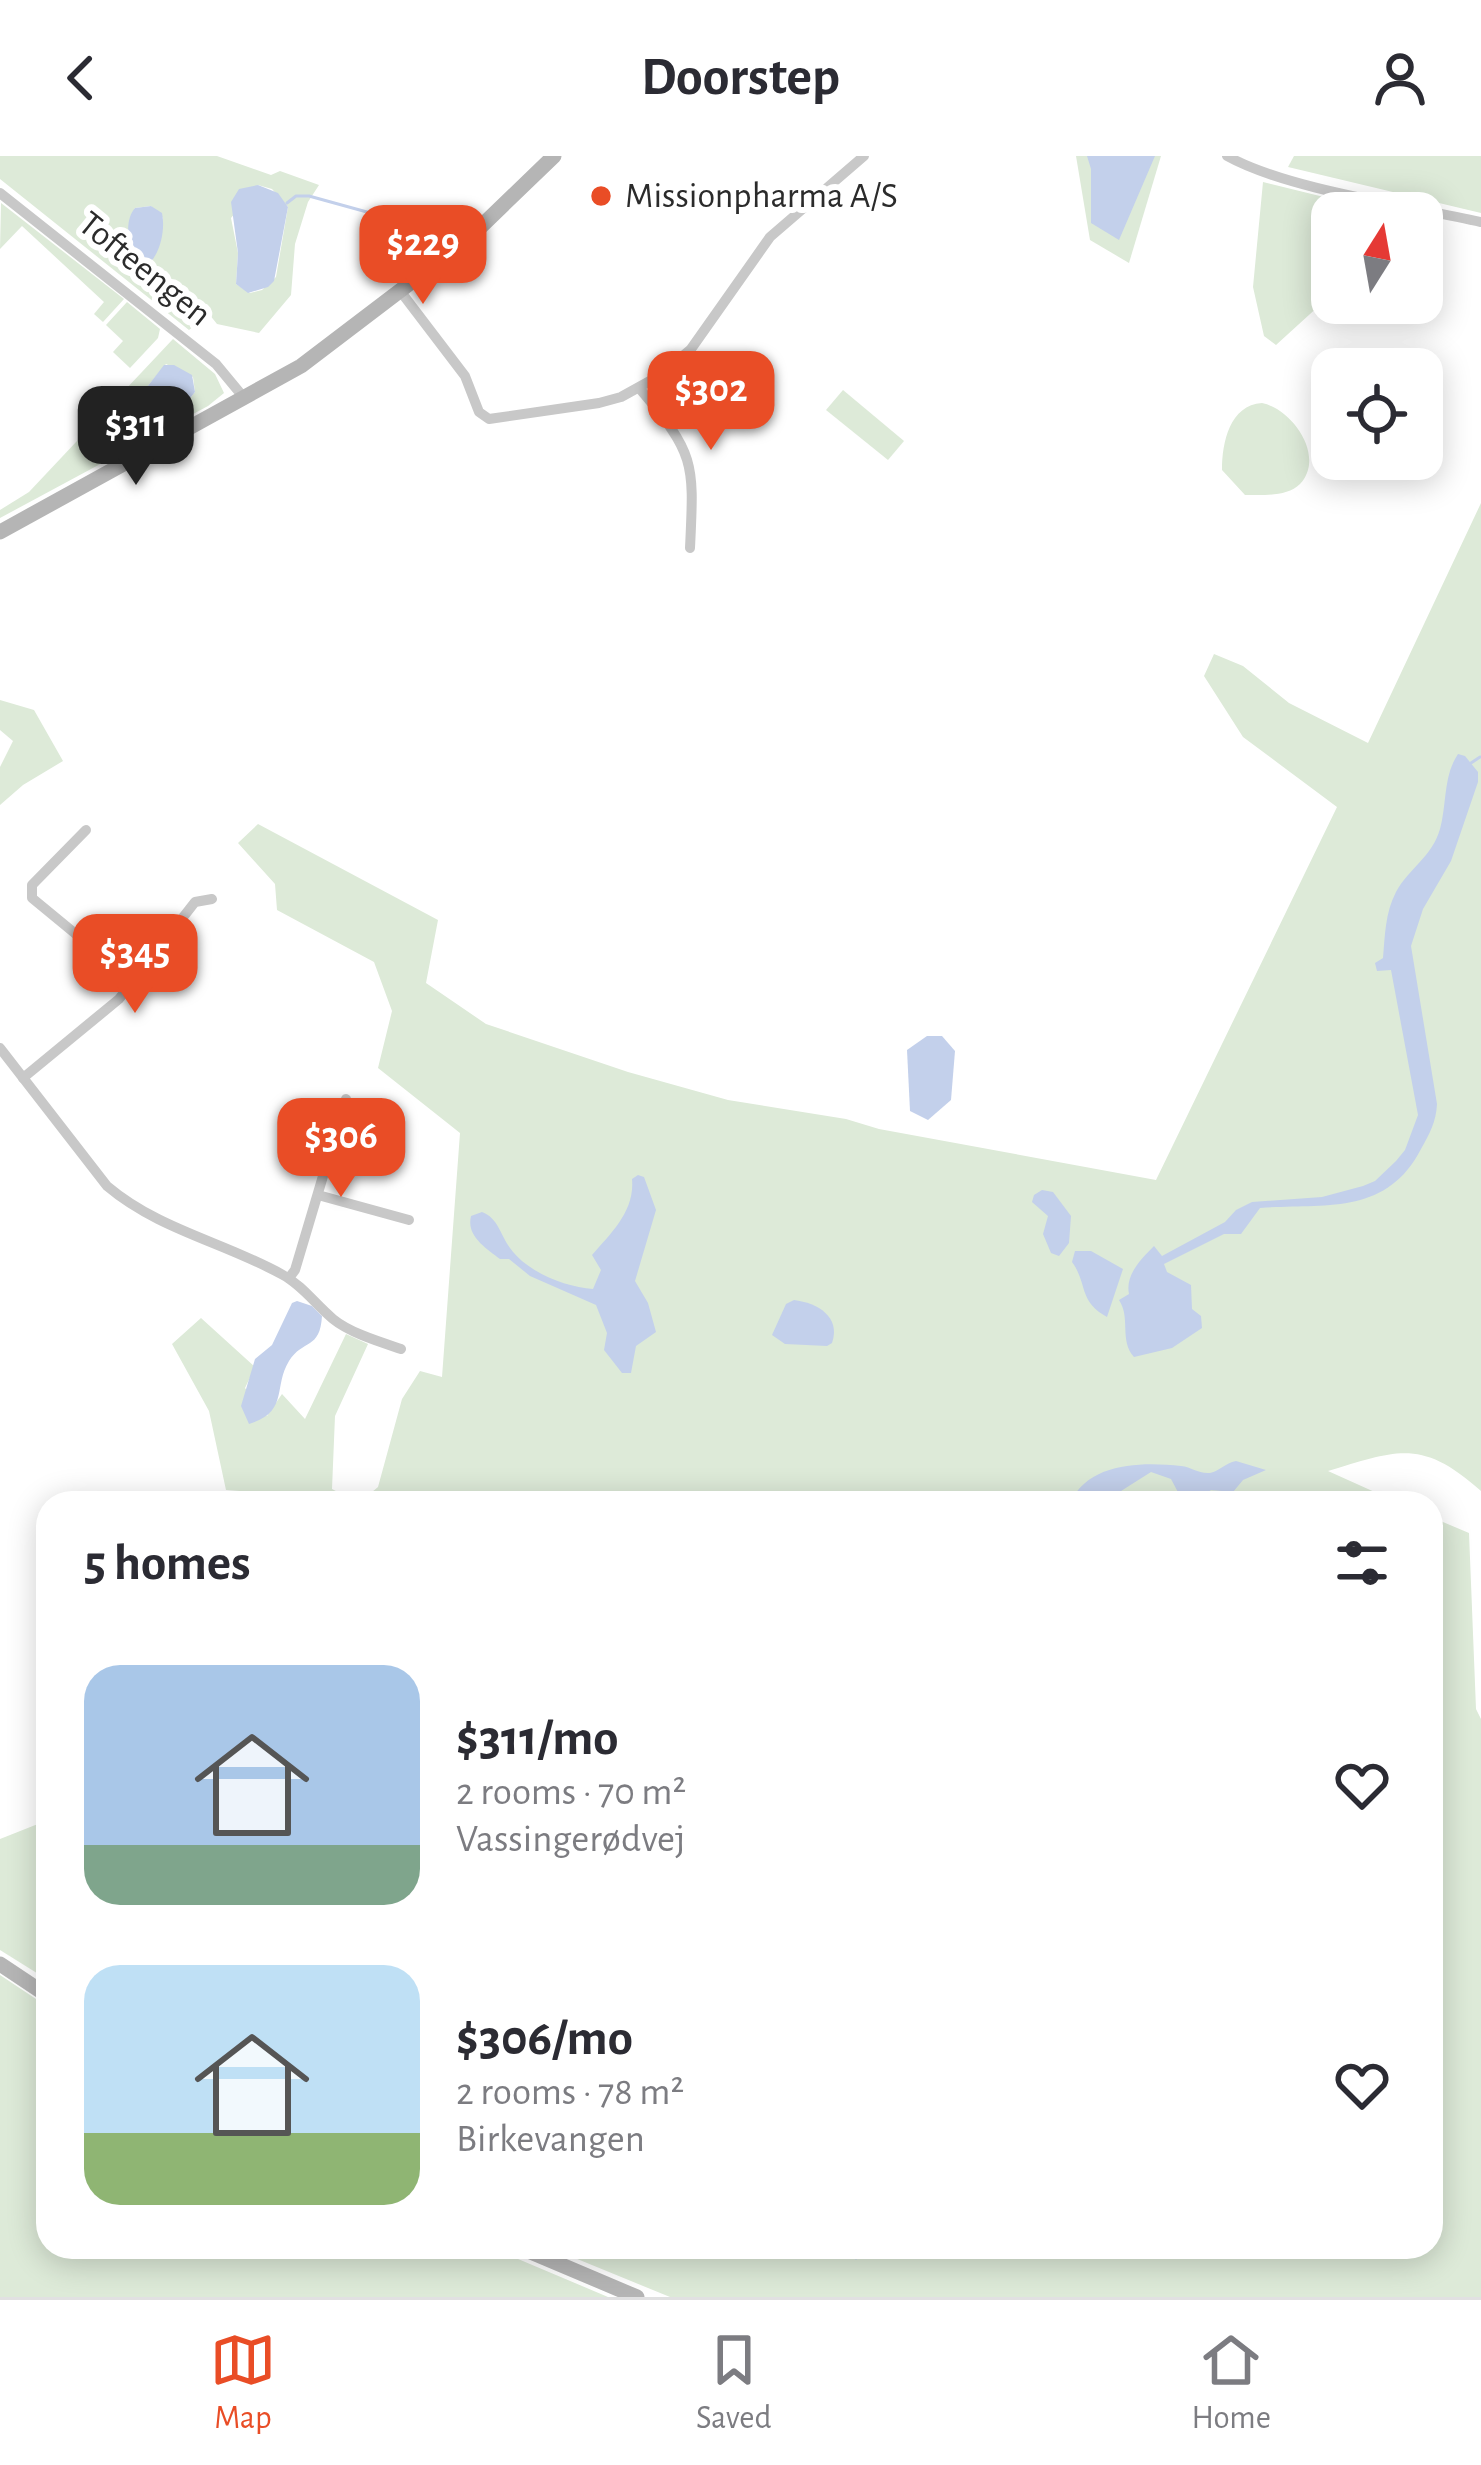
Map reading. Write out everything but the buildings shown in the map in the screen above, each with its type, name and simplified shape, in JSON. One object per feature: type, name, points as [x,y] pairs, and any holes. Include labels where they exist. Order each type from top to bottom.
[{"type":"street","points":[[0,532],[316,355],[468,239],[554,156]]},
{"type":"street","points":[[401,292],[465,376],[479,412],[489,418],[599,404],[640,388],[691,349],[770,237],[864,156]]},
{"type":"street","points":[[1227,156],[1254,169],[1481,222]]},
{"type":"street","name":"Tofteengen","points":[[0,193],[216,364],[244,399]]},
{"type":"street","points":[[640,388],[671,425],[690,462],[694,478],[690,548]]},
{"type":"street","points":[[86,830],[32,885],[32,898],[134,982]]},
{"type":"street","points":[[23,1078],[134,982],[195,902],[212,899]]},
{"type":"street","points":[[0,1048],[107,1186],[127,1202],[177,1231],[225,1245],[289,1278],[335,1322],[401,1349]]},
{"type":"street","points":[[289,1278],[346,1099]]},
{"type":"street","points":[[319,1195],[409,1220]]},
{"type":"street","points":[[0,1964],[36,1988]]},
{"type":"street","points":[[548,2259],[638,2297]]},
{"type":"green space","points":[[0,156],[217,156],[319,185],[308,202],[295,244],[291,295],[259,333],[217,324],[209,314],[189,330],[0,179]],"holes":[[[258,185],[272,189],[288,207],[276,277],[262,290],[250,293],[236,284],[238,253],[231,218]],[[151,206],[163,218],[152,261],[141,267],[131,246],[130,222],[135,208]]]},
{"type":"green space","points":[[1076,156],[1161,156],[1129,263],[1090,240]]},
{"type":"green space","points":[[1294,156],[1481,156],[1481,213],[1443,204],[1443,192],[1393,192],[1288,167]]},
{"type":"green space","points":[[1263,182],[1311,194],[1311,313],[1276,345],[1264,336],[1253,287]]},
{"type":"green space","points":[[1,203],[124,299],[103,322],[94,314],[104,302],[22,226],[0,249]]},
{"type":"green space","points":[[127,302],[160,329],[158,338],[130,368],[113,352],[123,341],[106,325]]},
{"type":"green space","points":[[173,339],[215,374],[224,393],[208,406],[0,518],[0,510],[29,492]],"holes":[[[166,364],[193,377],[195,392],[183,407],[141,425],[140,412],[132,405]]]},
{"type":"green space","points":[[843,390],[904,441],[888,460],[826,410]]},
{"type":"green space","points":[[1262,403],[1284,414],[1302,435],[1309,460],[1307,473],[1288,491],[1245,495],[1222,470],[1224,448],[1235,418]]},
{"type":"green space","points":[[1481,503],[1481,1491],[1442,1463],[1408,1453],[1328,1471],[1372,1491],[373,1491],[402,1399],[420,1371],[442,1377],[460,1133],[378,1068],[392,1011],[374,962],[277,910],[275,884],[238,843],[258,824],[438,920],[426,983],[486,1024],[728,1100],[1156,1180],[1337,807],[1243,737],[1204,676],[1214,654],[1243,666],[1289,703],[1368,743]]},
{"type":"green space","points":[[0,700],[34,710],[63,761],[0,805],[0,767],[13,741],[0,730]]},
{"type":"green space","points":[[201,1318],[255,1367],[245,1388],[267,1416],[282,1394],[305,1419],[346,1334],[368,1344],[335,1416],[332,1489],[336,1491],[226,1490],[209,1411],[172,1344]]},
{"type":"green space","points":[[1443,1522],[1469,1533],[1476,1709],[1481,1719],[1481,2297],[670,2297],[577,2259],[1443,2259]]},
{"type":"green space","points":[[36,1825],[36,1972],[0,1950],[0,1839]]},
{"type":"green space","points":[[0,1975],[36,1999],[36,2259],[518,2259],[608,2297],[0,2297]]},
{"type":"water","points":[[1087,156],[1155,156],[1119,240],[1091,223]]},
{"type":"water","points":[[258,185],[278,193],[288,207],[274,281],[248,293],[236,284],[238,253],[231,202],[239,189]]},
{"type":"water","points":[[151,206],[162,213],[162,236],[153,259],[143,268],[131,247],[129,222],[135,208]]},
{"type":"water","points":[[164,365],[192,375],[195,392],[183,407],[141,426],[140,412],[131,408]]},
{"type":"water","points":[[1458,754],[1478,772],[1478,782],[1451,861],[1423,909],[1411,946],[1437,1104],[1424,1143],[1407,1171],[1371,1196],[1329,1205],[1260,1208],[1241,1234],[1224,1234],[1164,1264],[1167,1272],[1191,1285],[1192,1309],[1201,1316],[1202,1328],[1172,1348],[1134,1357],[1119,1300],[1129,1294],[1132,1274],[1154,1246],[1162,1256],[1252,1202],[1322,1197],[1363,1186],[1375,1181],[1405,1150],[1418,1115],[1391,970],[1377,971],[1375,963],[1383,958],[1396,892],[1436,839]]},
{"type":"water","points":[[927,1036],[942,1036],[955,1051],[951,1100],[928,1120],[910,1111],[907,1050]]},
{"type":"water","points":[[644,1177],[656,1210],[635,1281],[648,1303],[656,1332],[636,1346],[631,1373],[622,1373],[604,1350],[607,1333],[596,1305],[530,1276],[509,1259],[500,1259],[478,1241],[470,1223],[471,1216],[482,1212],[495,1222],[510,1248],[536,1271],[593,1289],[601,1270],[592,1255],[620,1221],[630,1201],[632,1179]]},
{"type":"water","points":[[1042,1190],[1053,1192],[1071,1216],[1069,1243],[1059,1256],[1051,1253],[1043,1234],[1048,1216],[1032,1202]]},
{"type":"water","points":[[1075,1251],[1091,1251],[1123,1269],[1107,1317],[1087,1298],[1072,1262]]},
{"type":"water","points":[[794,1300],[825,1313],[833,1326],[832,1343],[785,1344],[772,1335],[786,1304]]},
{"type":"water","points":[[297,1301],[322,1316],[321,1327],[289,1361],[270,1413],[249,1424],[241,1406],[255,1359],[272,1345]]},
{"type":"water","points":[[1236,1461],[1266,1470],[1243,1480],[1234,1491],[1177,1491],[1171,1479],[1151,1472],[1121,1491],[1078,1491],[1103,1472],[1134,1465],[1210,1473]]},
{"type":"waterway","points":[[287,203],[296,196],[309,196],[414,225]]},
{"type":"waterway","points":[[1471,763],[1480,757]]},
{"type":"place","name":"Missionpharma A/S","points":[[601,196]]}]
